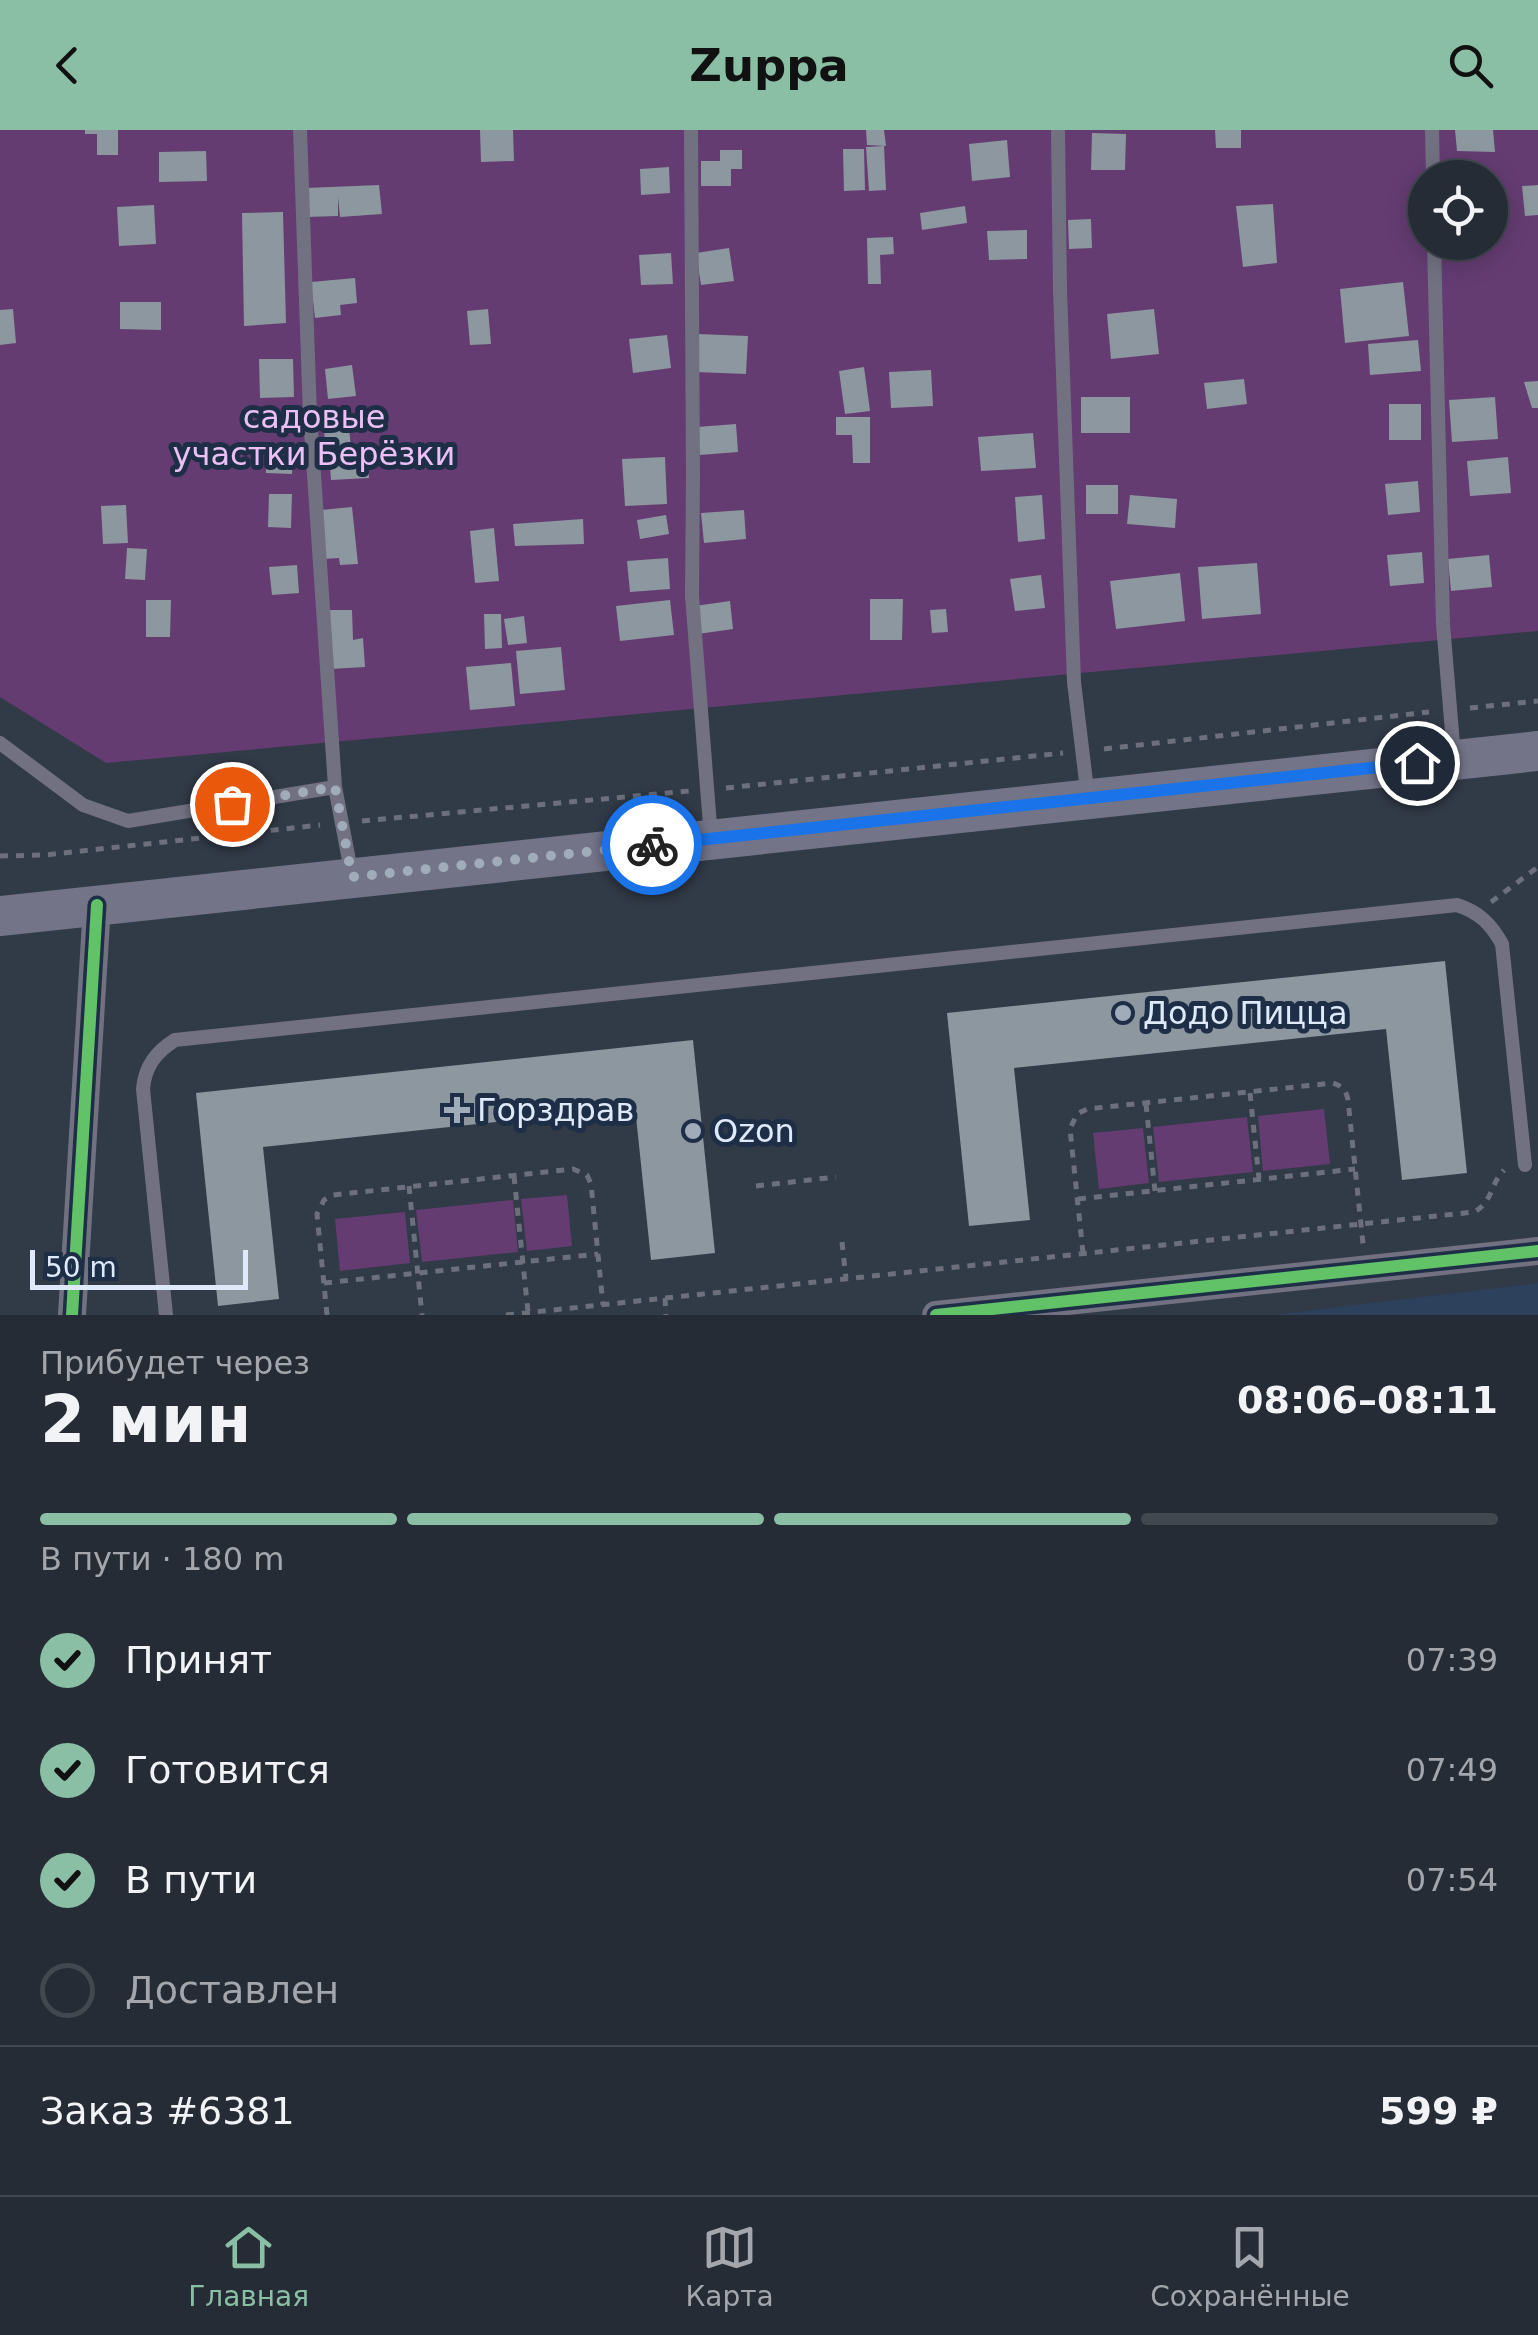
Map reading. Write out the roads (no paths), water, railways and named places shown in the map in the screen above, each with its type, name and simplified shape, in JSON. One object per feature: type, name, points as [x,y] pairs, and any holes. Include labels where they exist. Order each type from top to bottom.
[{"type":"main road","points":[[0,916],[1538,751]]},
{"type":"street","points":[[72,1315],[97,905]]},
{"type":"street","points":[[936,1315],[1538,1250]]},
{"type":"lane","points":[[300,130],[310,415],[335,787],[352,877]]},
{"type":"lane","points":[[691,130],[692,596],[711,838]]},
{"type":"lane","points":[[1058,130],[1074,682],[1088,798]]},
{"type":"lane","points":[[1432,130],[1433,160]]},
{"type":"lane","points":[[1434,260],[1442,624],[1454,759]]},
{"type":"lane","points":[[0,743],[83,805],[128,821],[335,787]]},
{"type":"lane","points":[[166,1315],[143,1090],[148,1066],[162,1048],[176,1040],[1457,905],[1487,921],[1502,944],[1525,1165]]},
{"type":"place","name":"Додо Пицца","points":[[1123,1013]]},
{"type":"place","name":"Горздрав","points":[[457,1110]]},
{"type":"place","name":"Ozon","points":[[693,1131]]},
{"type":"park label","name":"садовые участки Берёзки","points":[[314,436]]}]
